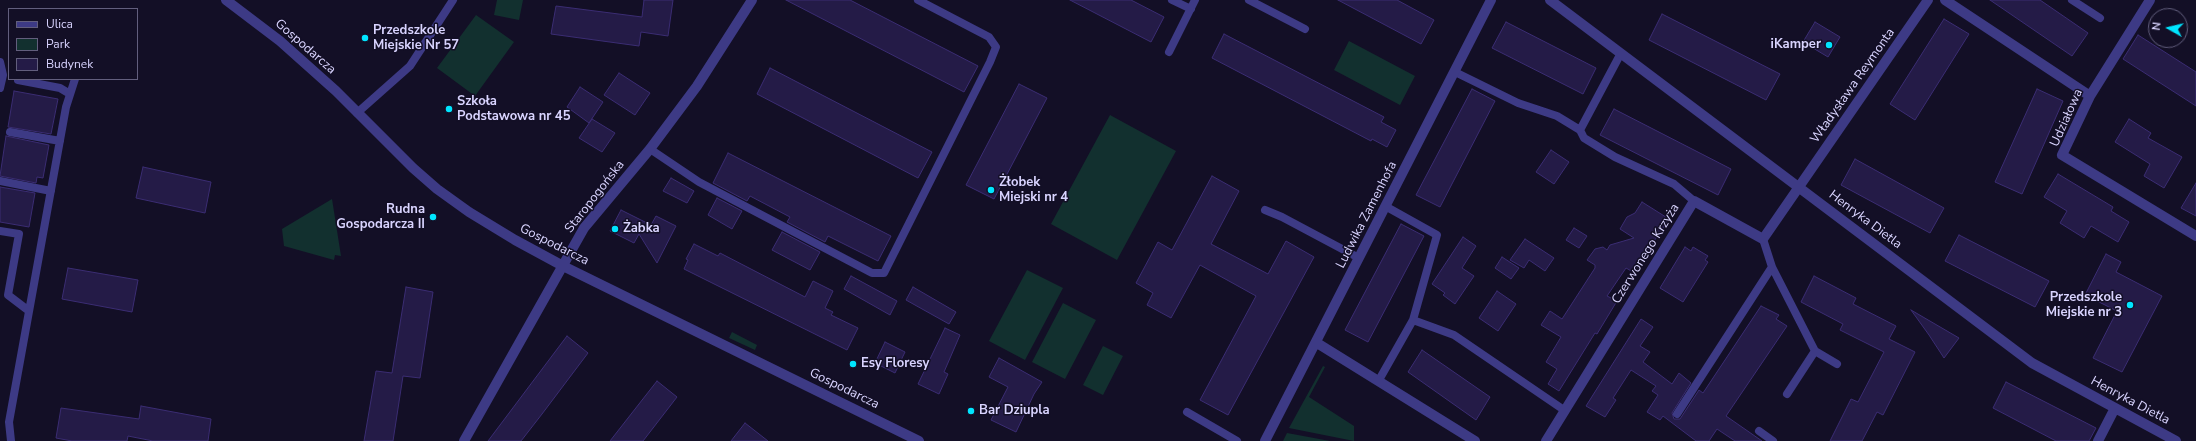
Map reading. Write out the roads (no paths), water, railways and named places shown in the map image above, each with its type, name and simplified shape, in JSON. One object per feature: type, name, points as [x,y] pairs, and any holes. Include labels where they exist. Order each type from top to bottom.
[{"type":"street","name":"Gospodarcza","points":[[226,0],[280,41],[336,91],[390,147],[452,201],[515,240],[563,266],[919,441]]},
{"type":"street","name":"Staropogońska","points":[[464,441],[584,228],[650,149],[697,86],[752,0]]},
{"type":"street","name":"Ludwika Zamenhofa","points":[[1265,441],[1491,0]]},
{"type":"street","name":"Henryka Dietla","points":[[1550,0],[2032,363],[2176,441]]},
{"type":"street","name":"Władysława Reymonta","points":[[1799,187],[1928,0]]},
{"type":"street","points":[[1945,0],[2090,96]]},
{"type":"street","name":"Udziałowa","points":[[2150,0],[2090,96],[2062,155],[2196,236]]},
{"type":"street","points":[[1763,239],[1799,187]]},
{"type":"street","name":"Czerwonego Krzyża","points":[[1546,441],[1694,201],[1763,239]]},
{"type":"street","points":[[1317,342],[1475,441]]},
{"type":"street","points":[[2098,441],[2115,408]]},
{"type":"lane","points":[[357,113],[410,66],[453,0]]},
{"type":"lane","points":[[650,149],[706,186],[872,273],[884,273],[990,62],[996,47],[989,37],[918,0]]},
{"type":"lane","points":[[1172,0],[1191,9]]},
{"type":"lane","points":[[1169,52],[1196,0]]},
{"type":"lane","points":[[1249,0],[1305,29]]},
{"type":"lane","points":[[2072,0],[2100,18]]},
{"type":"lane","points":[[1580,130],[1621,53]]},
{"type":"lane","points":[[0,62],[3,75],[0,88]]},
{"type":"lane","points":[[1455,72],[1518,103],[1557,116],[1580,130],[1584,138],[1615,157],[1674,184],[1694,201]]},
{"type":"lane","points":[[18,80],[60,88],[70,94]]},
{"type":"lane","points":[[11,441],[9,422],[60,141],[74,80]]},
{"type":"lane","points":[[10,132],[60,141]]},
{"type":"lane","points":[[0,181],[51,191]]},
{"type":"lane","points":[[1379,380],[1413,320],[1437,235],[1386,206]]},
{"type":"lane","points":[[1265,210],[1282,217],[1359,258]]},
{"type":"lane","points":[[0,231],[19,234],[8,295],[29,311]]},
{"type":"lane","points":[[1763,239],[1772,267],[1815,351],[1837,364]]},
{"type":"lane","points":[[1677,414],[1772,267]]},
{"type":"lane","points":[[1413,320],[1454,335],[1564,410]]},
{"type":"lane","points":[[1786,394],[1815,351]]},
{"type":"lane","points":[[1187,412],[1237,441]]},
{"type":"lane","points":[[1759,430],[1773,441]]},
{"type":"place","name":"Przedszkole Miejskie Nr 57","points":[[365,38]]},
{"type":"place","name":"iKamper","points":[[1829,45]]},
{"type":"place","name":"Szkoła Podstawowa nr 45","points":[[449,109]]},
{"type":"place","name":"Żłobek Miejski nr 4","points":[[991,190]]},
{"type":"place","name":"Rudna Gospodarcza II","points":[[433,217]]},
{"type":"place","name":"Żabka","points":[[615,229]]},
{"type":"place","name":"Przedszkole Miejskie nr 3","points":[[2130,305]]},
{"type":"place","name":"Esy Floresy","points":[[853,364]]},
{"type":"place","name":"Bar Dziupla","points":[[971,411]]}]
